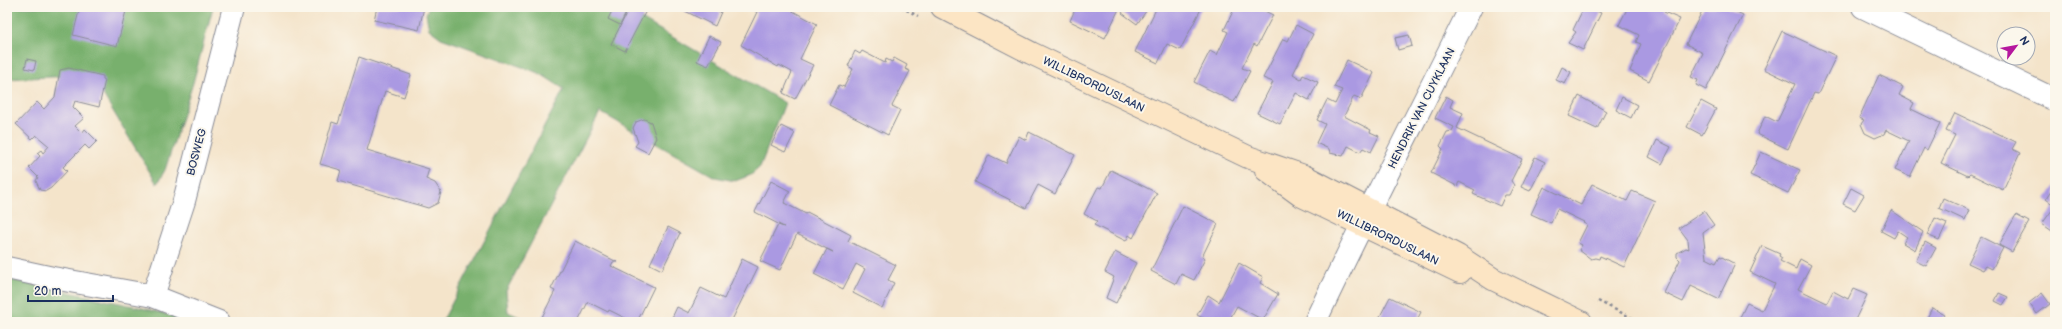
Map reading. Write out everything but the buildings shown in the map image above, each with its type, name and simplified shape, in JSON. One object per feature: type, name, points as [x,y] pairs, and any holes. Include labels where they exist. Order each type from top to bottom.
[{"type":"main road","name":"WILLIBRORDUSLAAN","points":[[942,7],[1031,53],[1248,157],[1304,176],[1365,216],[1458,256],[1493,279],[1581,322]]},
{"type":"street","name":"BOSWEG","points":[[153,296],[184,201],[234,7]]},
{"type":"street","name":"HENDRIK VAN CUYKLAAN","points":[[1315,322],[1365,216],[1471,7]]},
{"type":"street","points":[[1863,7],[2055,100]]},
{"type":"street","points":[[7,268],[153,296],[220,322]]},
{"type":"green space","points":[[7,7],[213,7],[193,83],[165,170],[157,184],[101,91],[72,76],[7,79]]},
{"type":"green space","points":[[429,7],[621,7],[785,103],[760,167],[751,175],[735,181],[715,177],[600,112],[506,291],[508,312],[531,322],[442,322],[564,89],[539,73],[441,38],[429,29],[426,14]]},
{"type":"green space","points":[[7,279],[138,307],[198,322],[7,322]]}]
